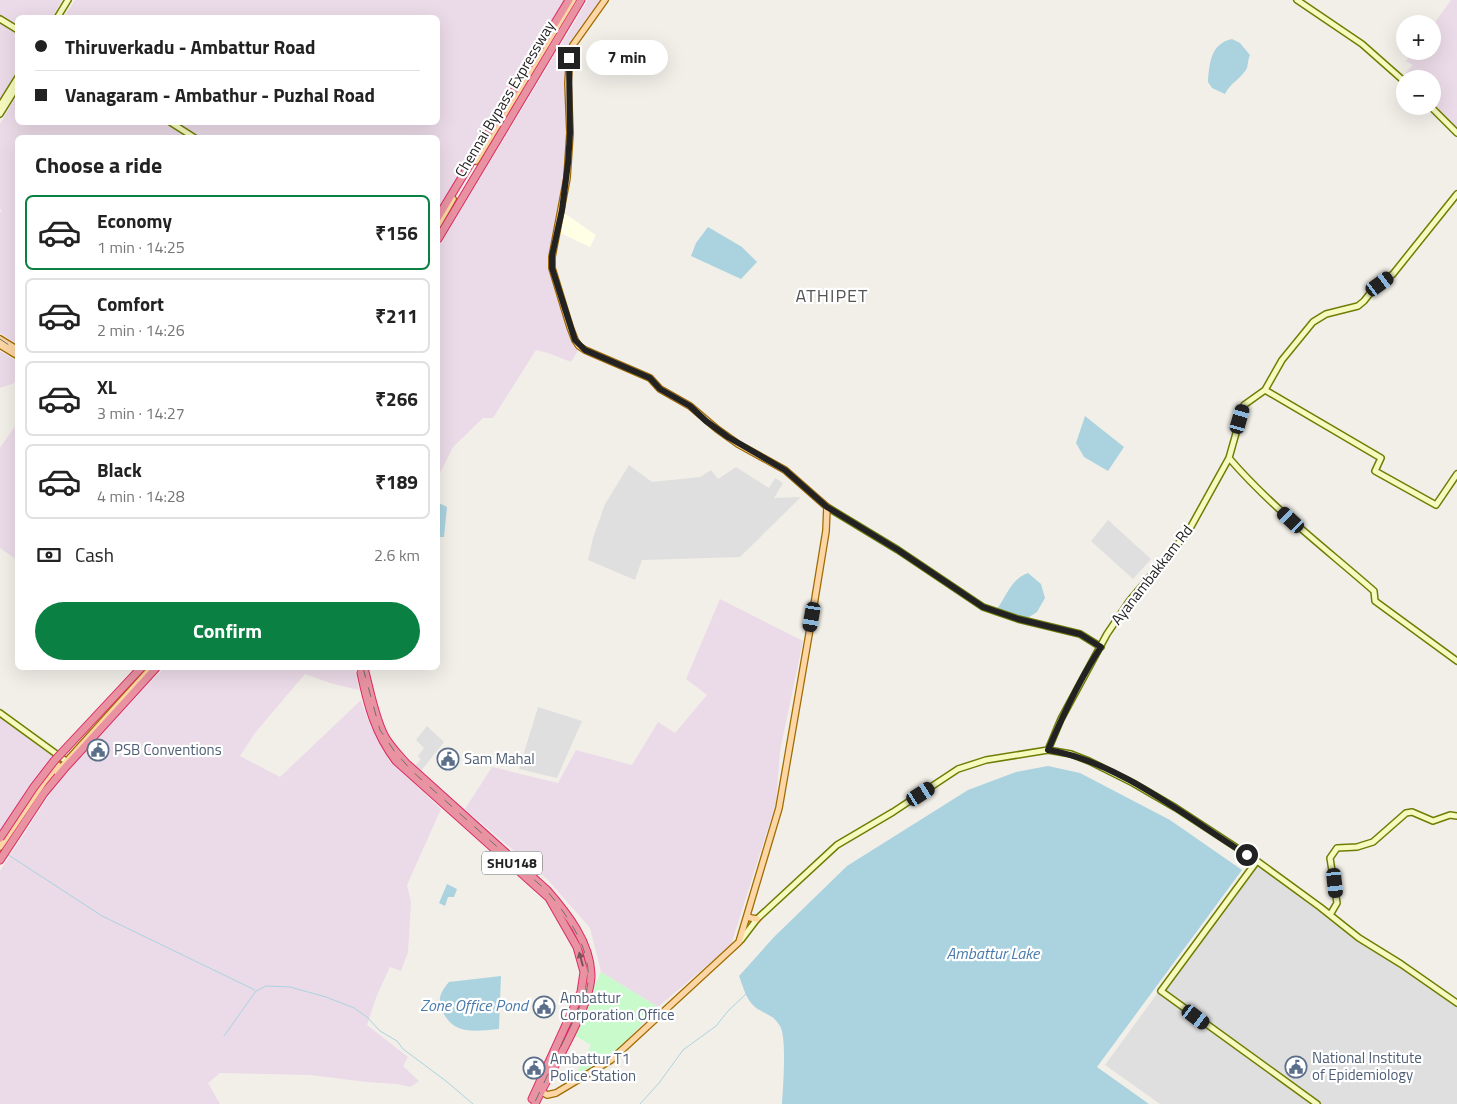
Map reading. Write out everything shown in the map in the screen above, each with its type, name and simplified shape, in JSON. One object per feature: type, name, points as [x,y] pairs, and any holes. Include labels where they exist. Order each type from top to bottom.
[{"type":"highway","name":"Chennai Bypass Expressway","points":[[440,214],[569,0]]},
{"type":"highway","name":"Chennai Bypass Expressway","points":[[440,236],[580,0]]},
{"type":"highway","points":[[0,838],[54,761],[139,670]]},
{"type":"highway","points":[[0,860],[44,794],[64,769],[154,670]]},
{"type":"highway","name":"SHU148","points":[[360,670],[371,715],[378,734],[396,761],[549,898],[577,947],[584,972],[581,992],[535,1104]]},
{"type":"highway","name":"SHU148","points":[[365,670],[380,727],[397,753],[547,890],[562,907],[584,944],[591,975],[587,997],[573,1029],[530,1104]]},
{"type":"main road","points":[[440,222],[574,0]]},
{"type":"main road","points":[[440,230],[580,0]]},
{"type":"main road","points":[[540,1088],[547,1095],[556,1092],[611,1060],[739,942],[779,808],[826,531],[827,507],[780,467],[724,434],[690,406],[660,389],[650,378],[585,350],[575,340],[555,280],[552,262],[567,178],[570,133],[568,83],[570,53],[573,45],[602,1]]},
{"type":"main road","points":[[0,339],[15,353]]},
{"type":"main road","points":[[0,345],[15,349]]},
{"type":"main road","points":[[0,856],[65,760],[144,670]]},
{"type":"main road","points":[[0,847],[44,782],[149,670]]},
{"type":"main road","points":[[747,916],[757,919]]},
{"type":"street","points":[[59,15],[68,0]]},
{"type":"street","points":[[1297,0],[1362,44],[1396,74]]},
{"type":"street","points":[[0,19],[15,28]]},
{"type":"street","points":[[0,106],[15,82]]},
{"type":"street","points":[[0,114],[15,90]]},
{"type":"street","points":[[1439,115],[1457,133]]},
{"type":"street","points":[[175,125],[190,135]]},
{"type":"street","name":"Ayanambakkam Rd","points":[[1048,750],[1062,719],[1107,634],[1130,600],[1188,532],[1229,458],[1244,404],[1266,390],[1282,360],[1313,322],[1326,314],[1358,306],[1375,287],[1393,274],[1457,194]]},
{"type":"street","points":[[1266,390],[1382,458],[1375,471],[1436,505],[1457,474]]},
{"type":"street","points":[[1229,458],[1250,482],[1314,542],[1374,592],[1375,601],[1457,661]]},
{"type":"street","points":[[827,507],[898,550],[983,607],[1018,619],[1080,634],[1101,647]]},
{"type":"street","points":[[0,713],[65,760]]},
{"type":"street","points":[[739,942],[757,919],[837,846],[958,769],[986,760],[1048,750],[1076,756],[1130,782],[1176,808],[1257,861],[1330,914],[1358,938],[1401,964],[1457,1003]]},
{"type":"street","points":[[1330,914],[1337,903],[1330,858],[1336,848],[1357,848],[1373,842],[1406,813],[1412,812],[1433,821],[1450,815],[1457,816]]},
{"type":"street","points":[[1257,861],[1161,991],[1317,1104]]},
{"type":"shaded area","points":[[0,0],[62,0],[53,15],[15,15],[15,77],[0,103]]},
{"type":"shaded area","points":[[75,0],[564,0],[440,207],[440,135],[15,135],[15,343],[0,333],[0,213],[2,210],[0,209],[0,124],[15,98],[15,125],[440,125],[440,15],[65,15]]},
{"type":"shaded area","points":[[588,0],[601,0],[575,37],[567,54],[568,123],[564,177],[549,267],[568,332],[579,349],[571,362],[536,350],[493,418],[483,418],[453,447],[440,473],[440,245]]},
{"type":"shaded area","points":[[1451,0],[1457,0],[1457,128],[1441,113],[1441,70],[1408,70],[1413,65],[1406,61],[1441,60],[1440,15]]},
{"type":"shaded area","points":[[564,213],[596,235],[590,247],[560,233]]},
{"type":"shaded area","points":[[0,351],[15,360],[15,382],[0,388]]},
{"type":"shaded area","points":[[15,426],[15,559],[0,548],[0,448]]},
{"type":"shaded area","points":[[629,465],[652,482],[700,477],[711,470],[718,479],[736,467],[769,488],[775,478],[783,483],[774,498],[801,497],[740,557],[642,560],[635,580],[588,560],[593,538],[605,504]]},
{"type":"shaded area","points":[[1108,520],[1151,559],[1133,579],[1091,541]]},
{"type":"shaded area","points":[[720,599],[803,641],[780,751],[776,803],[731,945],[658,1007],[601,972],[590,928],[548,880],[465,809],[492,767],[558,783],[576,750],[632,765],[658,722],[675,733],[707,695],[686,679]]},
{"type":"shaded area","points":[[162,670],[355,670],[359,690],[330,683],[305,674],[255,733],[240,756],[280,777],[361,700],[370,725],[389,760],[441,809],[407,885],[411,902],[408,952],[401,971],[390,967],[377,995],[367,1025],[408,1057],[403,1066],[419,1081],[410,1087],[310,1075],[220,1073],[208,1083],[220,1104],[0,1104],[0,871],[50,794],[82,755]]},
{"type":"shaded area","points":[[538,707],[582,721],[557,778],[519,769]]},
{"type":"shaded area","points":[[0,716],[56,755],[0,833]]},
{"type":"shaded area","points":[[427,726],[444,742],[421,771],[415,766],[421,759],[418,756],[424,748],[416,740]]},
{"type":"shaded area","points":[[1253,862],[1457,1002],[1457,1104],[1160,1104],[1105,1065]]},
{"type":"green space","points":[[601,972],[658,1007],[613,1055],[575,1076],[591,1045],[572,1034]]},
{"type":"water","points":[[1232,39],[1240,43],[1250,55],[1245,72],[1225,94],[1212,88],[1208,82],[1209,68],[1215,50],[1225,41]]},
{"type":"water","points":[[708,227],[742,247],[757,262],[741,279],[691,256],[696,243]]},
{"type":"water","points":[[1085,416],[1124,447],[1108,471],[1084,457],[1076,443]]},
{"type":"water","points":[[440,504],[447,507],[444,537],[440,537]]},
{"type":"water","points":[[1028,573],[1041,584],[1045,598],[1037,612],[1026,619],[1015,617],[997,609],[1013,583]]},
{"type":"water","name":"Ambattur Lake","points":[[1048,766],[1080,773],[1170,820],[1242,870],[1097,1067],[1149,1104],[782,1104],[784,1063],[780,1026],[774,1019],[749,1001],[739,976],[774,937],[847,866],[968,790],[1016,772]]},
{"type":"water","points":[[447,884],[457,889],[454,897],[448,897],[445,906],[439,903]]},
{"type":"water","name":"Zone Office Pond","points":[[501,976],[499,1029],[473,1031],[459,1028],[452,1024],[442,1010],[440,999],[442,992],[449,982]]},
{"type":"waterway","points":[[7,854],[102,916],[255,990]]},
{"type":"waterway","points":[[224,1036],[256,991],[266,986],[290,987],[326,997],[354,1008],[367,1017],[380,1031],[397,1041],[403,1049],[473,1104]]},
{"type":"waterway","points":[[640,1104],[659,1083],[683,1050],[716,1026],[728,1011],[746,994]]},
{"type":"railway","points":[[0,339],[15,349]]},
{"type":"railway","points":[[364,670],[380,730],[395,752],[413,772],[548,892],[565,914],[579,939],[588,966],[586,993],[534,1104]]},
{"type":"place","name":"PSB Conventions","points":[[98,750]]},
{"type":"place","name":"Sam Mahal","points":[[448,759]]},
{"type":"place","name":"Ambattur Corporation Office","points":[[544,1007]]},
{"type":"place","name":"National Institute of Epidemiology","points":[[1296,1067]]},
{"type":"place","name":"Ambattur T1 Police Station","points":[[534,1068]]},
{"type":"district","name":"ATHIPET","points":[[832,296]]},
{"type":"route","points":[[569,58],[570,133],[567,178],[552,256],[552,268],[570,327],[579,346],[650,378],[660,389],[690,406],[706,421],[738,444],[785,470],[827,507],[898,550],[983,607],[1042,626],[1080,634],[1101,647],[1075,693],[1048,750],[1071,754],[1130,782],[1162,799],[1247,855]]}]
